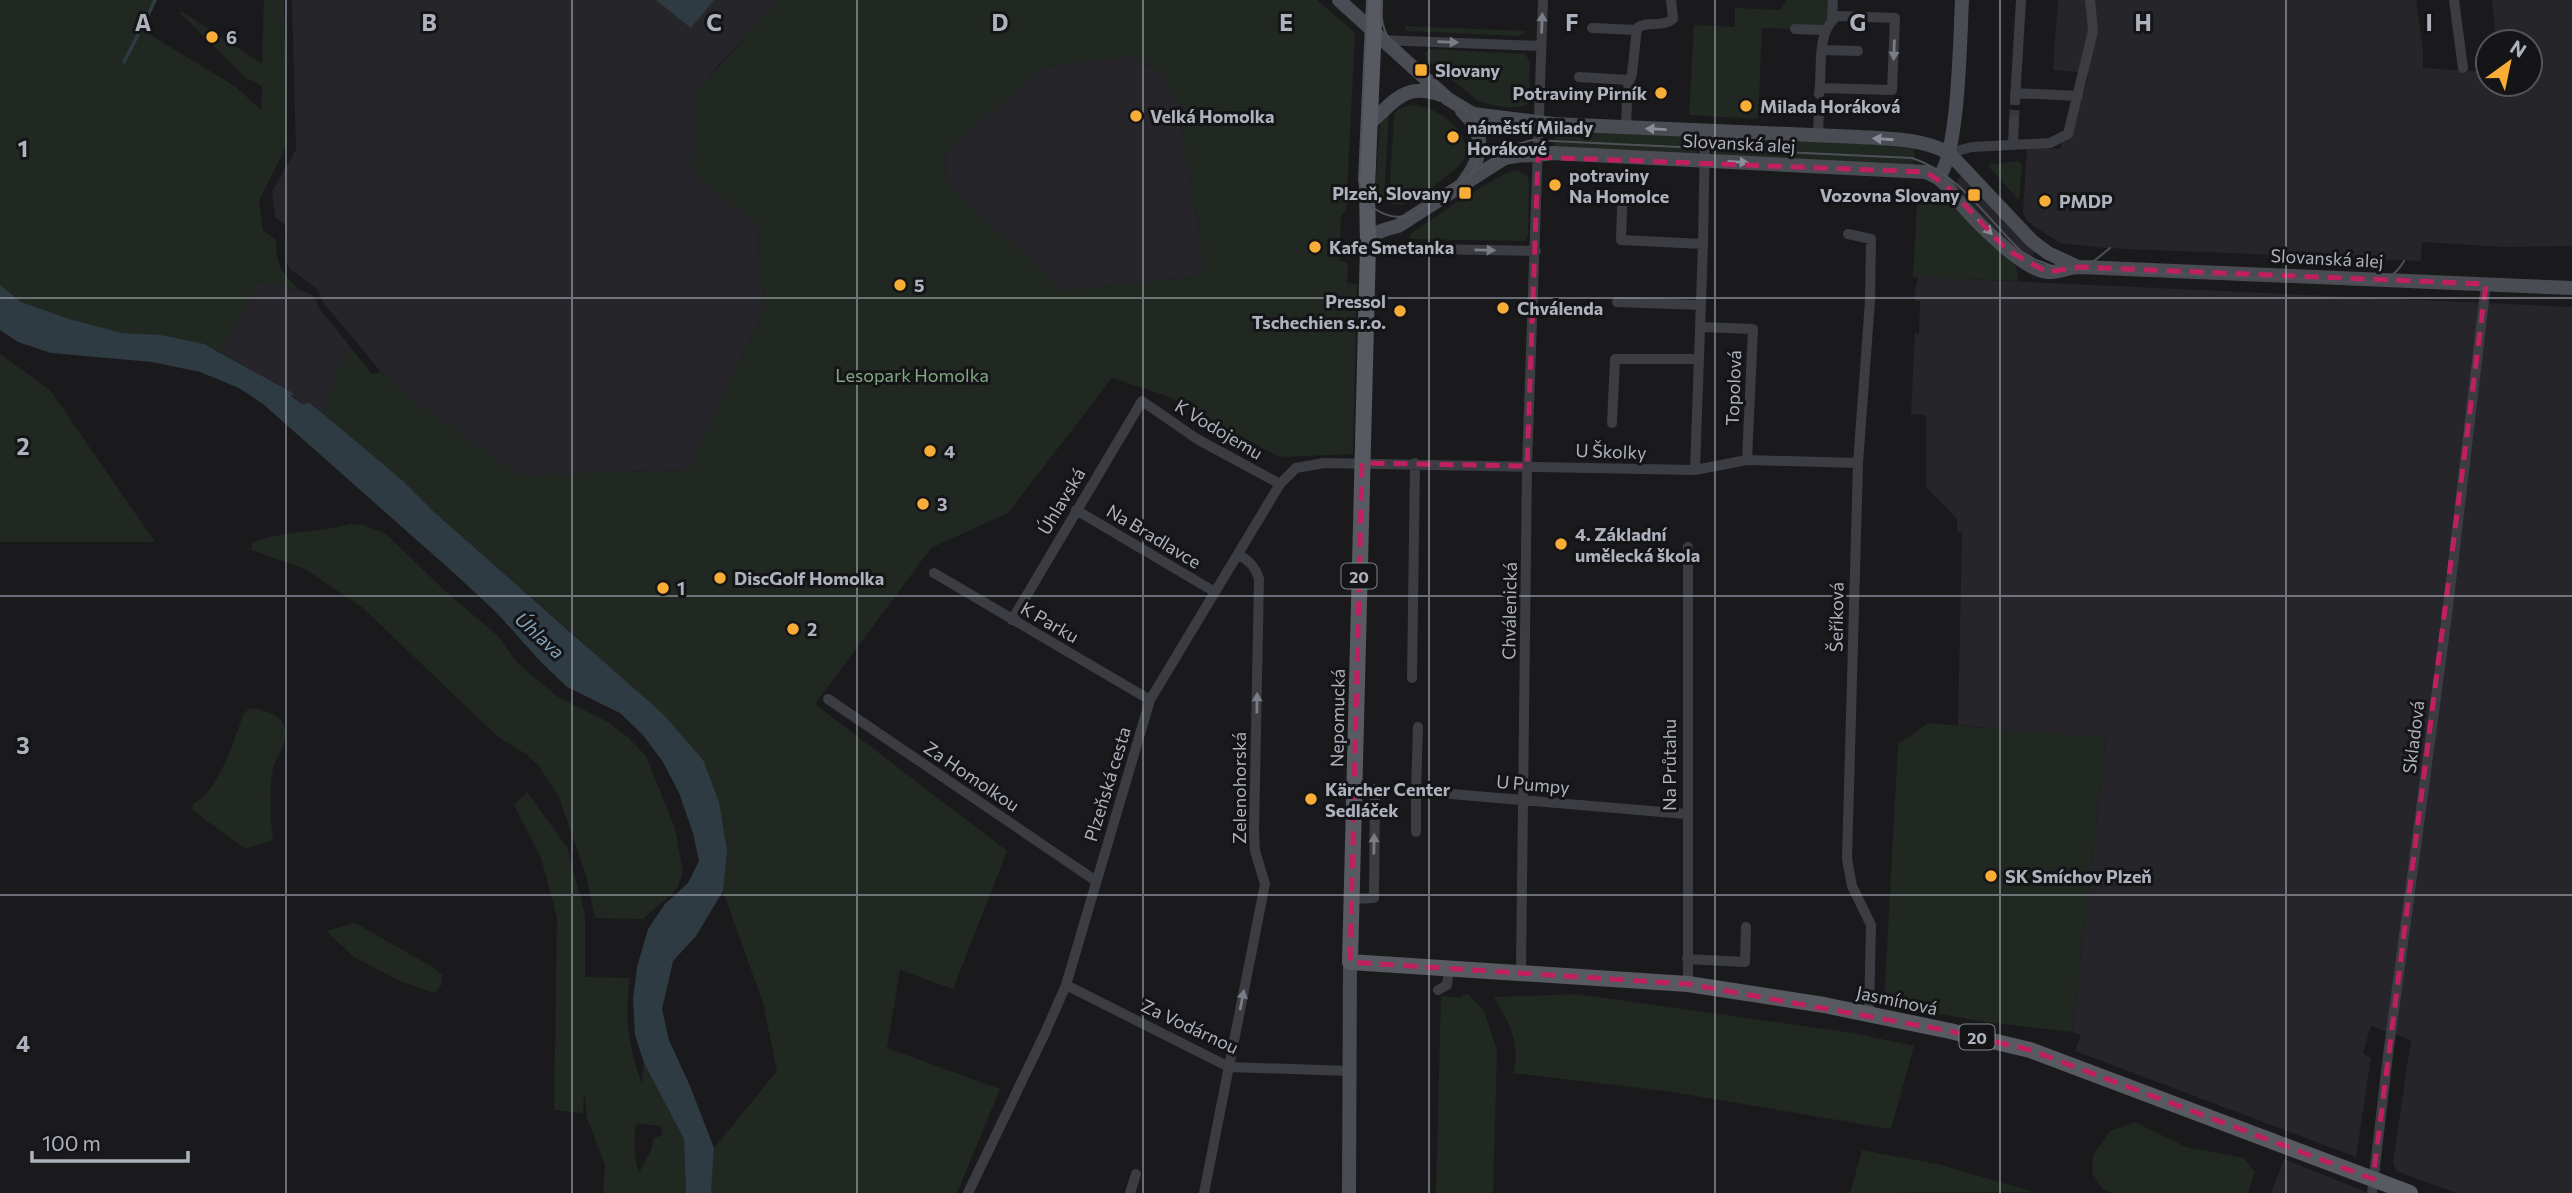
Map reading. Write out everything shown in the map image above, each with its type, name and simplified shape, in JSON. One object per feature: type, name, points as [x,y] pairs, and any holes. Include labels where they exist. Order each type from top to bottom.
[{"type":"main road","points":[[1339,0],[1474,125],[1480,142],[1475,165],[1458,188]]},
{"type":"main road","name":"20","points":[[1368,246],[1371,122],[1377,36],[1375,0]]},
{"type":"main road","points":[[1938,178],[1949,153],[1956,103],[1962,0]]},
{"type":"main road","points":[[1371,122],[1387,105],[1404,94],[1417,90],[1430,91],[1482,116],[1539,122]]},
{"type":"main road","name":"Slovanská alej","points":[[1539,122],[1818,136],[1933,145],[1949,153],[2032,242],[2068,264],[2080,267]]},
{"type":"main road","name":"Slovanská alej","points":[[1538,157],[1552,153],[1926,172],[1938,178],[1999,242],[2024,262],[2048,272],[2080,267],[2572,288]]},
{"type":"main road","points":[[1368,246],[1377,233],[1398,226],[1508,157],[1538,157]]},
{"type":"main road","points":[[1368,214],[1379,225],[1390,228]]},
{"type":"main road","name":"Nepomucká","points":[[1349,1193],[1350,962],[1368,246]]},
{"type":"main road","name":"Jasmínová","points":[[1350,962],[1521,971],[1688,984],[1757,993],[1869,1014],[2029,1050],[2373,1186],[2410,1193]]},
{"type":"street","points":[[1368,246],[1536,251],[1543,0]]},
{"type":"street","points":[[1579,77],[1628,83],[1632,74],[1636,30],[1640,24],[1668,24],[1673,19],[1671,0]]},
{"type":"street","points":[[1833,0],[1835,18]]},
{"type":"street","points":[[2021,0],[2015,97],[2078,96]]},
{"type":"street","name":"Slovanská alej","points":[[1949,153],[1972,147],[2050,143],[2065,137],[2071,125],[2093,31],[2090,0]]},
{"type":"street","points":[[2454,0],[2463,68]]},
{"type":"street","points":[[1835,18],[1895,18],[1892,90],[1820,91],[1824,30],[1835,18]]},
{"type":"street","points":[[1592,28],[1636,30]]},
{"type":"street","points":[[1795,29],[1824,30]]},
{"type":"street","points":[[1377,36],[1541,46]]},
{"type":"street","points":[[1822,50],[1858,51]]},
{"type":"street","points":[[1626,127],[1627,101]]},
{"type":"street","points":[[1818,136],[1819,109]]},
{"type":"street","points":[[2013,144],[2014,120]]},
{"type":"street","name":"Topolová","points":[[1695,470],[1705,130]]},
{"type":"street","points":[[1622,208],[1622,240],[1703,244]]},
{"type":"street","name":"Šeříková","points":[[1848,234],[1871,239],[1870,302],[1858,463],[1847,859],[1852,886],[1871,925],[1869,1014]]},
{"type":"street","name":"Chválenická","points":[[1521,971],[1527,466],[1536,251]]},
{"type":"street","name":"Skladová","points":[[2373,1186],[2447,615],[2486,284]]},
{"type":"street","points":[[1617,302],[1701,304]]},
{"type":"street","name":"Topolová","points":[[1700,327],[1753,329],[1747,460]]},
{"type":"street","name":"Topolová","points":[[1612,423],[1615,359],[1699,359]]},
{"type":"street","name":"K Vodojemu","points":[[1142,401],[1197,439],[1280,484]]},
{"type":"street","name":"Úhlavská","points":[[1012,620],[1142,401]]},
{"type":"street","name":"U Školky","points":[[1362,463],[1695,470],[1747,460],[1858,463]]},
{"type":"street","name":"Plzeňská cesta","points":[[968,1193],[1066,985],[1150,700],[1280,484],[1296,468],[1325,463],[1362,463]]},
{"type":"street","points":[[1412,678],[1415,463]]},
{"type":"street","name":"Na Bradlavce","points":[[1076,510],[1215,592]]},
{"type":"street","name":"Na Průtahu","points":[[1688,547],[1688,984]]},
{"type":"street","name":"Zelenohorská","points":[[1204,1193],[1265,884],[1255,851],[1254,832],[1259,579],[1256,569],[1238,554]]},
{"type":"street","name":"K Parku","points":[[934,573],[1150,700]]},
{"type":"street","name":"Za Homolkou","points":[[828,699],[1096,881]]},
{"type":"street","points":[[1416,832],[1418,727]]},
{"type":"street","points":[[1352,899],[1374,898],[1375,789]]},
{"type":"street","name":"U Pumpy","points":[[1416,792],[1686,814]]},
{"type":"street","points":[[1687,959],[1745,962],[1746,927]]},
{"type":"street","points":[[1438,990],[1447,985],[1449,968]]},
{"type":"street","name":"Za Vodárnou","points":[[1066,985],[1229,1067],[1350,1071]]},
{"type":"street","points":[[1130,1193],[1136,1174]]},
{"type":"highlighted area","points":[[1538,157],[1926,172],[1947,186],[2007,250],[2047,272],[2080,267],[2486,284],[2373,1179],[2030,1050],[1950,1031],[1688,984],[1350,962],[1362,463],[1527,466]]},
{"type":"shaded area","points":[[292,0],[779,0],[709,76],[692,174],[756,223],[765,308],[688,470],[518,475],[413,400],[381,372],[323,302],[317,289],[290,269],[287,264],[286,231],[284,224],[275,217],[272,191],[296,150]]},
{"type":"shaded area","points":[[2058,0],[2416,0],[2423,68],[2474,71],[2474,98],[2544,98],[2544,28],[2495,28],[2492,0],[2572,0],[2572,246],[2504,247],[2422,242],[2421,261],[2105,248],[2060,243],[2028,222],[2023,213],[2027,147],[2060,149],[2063,141],[2072,135],[2089,73],[2053,70]]},
{"type":"shaded area","points":[[1128,56],[1163,73],[1178,107],[1205,269],[1190,277],[1062,291],[948,184],[945,151],[1045,67]]},
{"type":"shaded area","points":[[1962,173],[2036,250],[2030,260],[2011,247],[1954,187]]},
{"type":"shaded area","points":[[1918,277],[2572,307],[2572,1193],[2456,1193],[2396,1171],[2393,1163],[2411,1040],[2371,1026],[2363,1053],[2371,1058],[2356,1157],[2075,1051],[2081,1035],[2072,1032],[2106,739],[1958,725],[1962,532],[1957,531],[1957,519],[1926,487],[1926,415],[1911,414],[1915,333],[1919,334],[1920,301],[1916,301],[1914,297]]},
{"type":"shaded area","points":[[258,281],[309,293],[315,298],[319,308],[372,374],[534,600],[311,403],[302,404],[282,387],[221,353]]},
{"type":"shaded area","points":[[2284,1159],[2369,1193],[2271,1193]]},
{"type":"green space","points":[[0,0],[155,0],[141,29],[236,87],[261,110],[262,86],[246,78],[180,13],[181,11],[262,64],[264,0],[284,0],[288,89],[287,145],[259,200],[263,230],[276,240],[281,269],[301,291],[258,281],[221,353],[186,341],[115,332],[72,321],[21,302],[0,285]]},
{"type":"green space","name":"Lesopark Homolka","points":[[779,0],[1317,0],[1353,31],[1355,36],[1346,211],[1341,216],[1340,261],[1346,262],[1348,266],[1347,283],[1357,284],[1353,454],[1279,457],[1167,396],[1112,378],[1008,513],[931,548],[815,704],[1007,851],[953,989],[900,970],[887,1048],[1000,1089],[957,1193],[711,1193],[714,1148],[777,1071],[763,1003],[723,891],[727,851],[588,647],[433,511],[403,481],[319,412],[328,408],[340,363],[353,351],[372,374],[381,372],[413,400],[518,475],[688,470],[765,308],[756,223],[692,174],[693,95]],"holes":[[[1128,56],[1163,73],[1178,107],[1205,269],[1190,277],[1062,291],[948,184],[945,151],[1045,67]]]},
{"type":"green space","points":[[1787,0],[1833,0],[1823,30],[1762,28],[1758,119],[1689,115],[1694,25],[1735,27],[1735,8],[1780,10]]},
{"type":"green space","points":[[1406,26],[1527,31],[1519,36],[1406,31]]},
{"type":"green space","points":[[1430,49],[1525,54],[1530,62],[1529,103],[1518,107],[1503,107],[1477,100],[1426,59],[1425,53]]},
{"type":"green space","points":[[1411,105],[1430,109],[1449,121],[1463,138],[1465,157],[1447,176],[1427,190],[1404,204],[1393,204],[1389,199],[1394,114],[1398,109]]},
{"type":"green space","points":[[1389,108],[1384,203],[1377,197],[1375,190],[1380,121]]},
{"type":"green space","points":[[1555,127],[1696,136],[1699,143],[1693,156],[1554,150]]},
{"type":"green space","points":[[1715,136],[1915,145],[1914,165],[1717,156],[1712,153],[1710,147]]},
{"type":"green space","points":[[2019,161],[2022,164],[2019,200],[1988,166]]},
{"type":"green space","points":[[1517,170],[1527,176],[1529,183],[1528,236],[1525,241],[1409,239],[1410,234],[1465,198]]},
{"type":"green space","points":[[1895,196],[1935,198],[1952,205],[2016,266],[2018,281],[1913,277],[1917,203],[1894,201]]},
{"type":"green space","points":[[0,354],[50,390],[155,542],[0,542]]},
{"type":"green space","points":[[350,524],[363,525],[385,533],[442,588],[499,637],[515,660],[528,672],[558,697],[608,722],[646,756],[675,828],[683,872],[677,889],[643,919],[595,918],[586,875],[559,797],[539,766],[526,754],[498,737],[363,608],[305,569],[251,550],[252,543],[264,539]]},
{"type":"green space","points":[[250,708],[263,710],[280,720],[284,725],[285,739],[274,765],[272,778],[270,805],[273,840],[245,849],[192,810],[194,803],[211,788],[218,776],[244,713]]},
{"type":"green space","name":"SK Smíchov Plzeň","points":[[1928,723],[2106,738],[2072,1032],[1985,1022],[1884,1004],[1898,744]]},
{"type":"green space","points":[[527,792],[567,847],[585,914],[585,977],[630,978],[627,1019],[633,1057],[642,1084],[644,1063],[684,1139],[686,1193],[603,1193],[605,1165],[587,1118],[584,1090],[583,1113],[554,1110],[557,917],[541,858],[514,805]],"holes":[[[636,1123],[660,1126],[663,1135],[654,1138],[639,1173],[634,1148]]]},
{"type":"green space","points":[[355,923],[431,966],[442,975],[441,986],[434,993],[400,981],[354,957],[326,931]]},
{"type":"green space","points":[[1467,993],[1484,1011],[1497,1050],[1493,1193],[1436,1193],[1441,996],[1460,998]]},
{"type":"green space","points":[[1577,994],[1853,1033],[1914,1046],[1891,1129],[1665,1091],[1513,1073],[1516,1051],[1512,1033],[1494,997]]},
{"type":"green space","points":[[2135,1122],[2186,1147],[2244,1158],[2255,1172],[2248,1193],[2112,1193],[2103,1190],[2092,1173],[2093,1155],[2110,1131]]},
{"type":"green space","points":[[1862,1150],[1942,1165],[2033,1192],[1850,1193]]},
{"type":"water","points":[[656,0],[714,0],[691,28]]},
{"type":"water","name":"Úhlava","points":[[0,285],[21,302],[69,319],[122,333],[160,335],[204,344],[294,394],[291,396],[302,404],[310,403],[403,481],[433,511],[663,714],[703,760],[719,802],[727,851],[723,891],[696,936],[673,961],[662,1009],[669,1040],[714,1148],[711,1193],[686,1193],[684,1139],[644,1063],[635,1035],[633,1000],[637,967],[648,929],[665,904],[688,883],[699,861],[693,833],[679,793],[663,762],[643,735],[620,713],[567,687],[498,614],[454,573],[263,404],[239,388],[200,372],[152,362],[51,353],[18,342],[0,330]]},
{"type":"waterway","points":[[148,15],[155,0]]},
{"type":"waterway","points":[[124,62],[141,29]]},
{"type":"tunnel","points":[[2014,120],[2015,100]]},
{"type":"tram line","points":[[1367,0],[1359,180],[1365,198],[1386,214],[1414,214],[1514,145],[1532,140],[1912,158],[1944,174],[1971,198],[2022,252],[2060,269],[2370,283],[2390,277],[2404,261]]},
{"type":"tram line","points":[[1382,0],[1382,19],[1388,37],[1440,87],[1496,131],[1534,135]]},
{"type":"tram line","points":[[1471,173],[1482,146],[1474,118]]},
{"type":"tram line","points":[[2078,264],[2094,261],[2110,248]]},
{"type":"place","name":"6","points":[[212,37]]},
{"type":"place","name":"Slovany","points":[[1421,70]]},
{"type":"place","name":"Potraviny Pirník","points":[[1661,93]]},
{"type":"place","name":"Milada Horáková","points":[[1746,106]]},
{"type":"place","name":"Velká Homolka","points":[[1136,116]]},
{"type":"place","name":"náměstí Milady Horákové","points":[[1453,137]]},
{"type":"place","name":"potraviny Na Homolce","points":[[1555,185]]},
{"type":"place","name":"Plzeň, Slovany","points":[[1465,193]]},
{"type":"place","name":"Vozovna Slovany","points":[[1974,195]]},
{"type":"place","name":"PMDP","points":[[2045,201]]},
{"type":"place","name":"Kafe Smetanka","points":[[1315,247]]},
{"type":"place","name":"5","points":[[900,285]]},
{"type":"place","name":"Chválenda","points":[[1503,308]]},
{"type":"place","name":"Pressol Tschechien s.r.o.","points":[[1400,311]]},
{"type":"place","name":"4","points":[[930,451]]},
{"type":"place","name":"3","points":[[923,504]]},
{"type":"place","name":"4. Základní umělecká škola","points":[[1561,544]]},
{"type":"place","name":"DiscGolf Homolka","points":[[720,578]]},
{"type":"place","name":"1","points":[[663,588]]},
{"type":"place","name":"2","points":[[793,629]]},
{"type":"place","name":"Kärcher Center Sedláček","points":[[1311,799]]},
{"type":"place","name":"SK Smíchov Plzeň","points":[[1991,876]]}]
